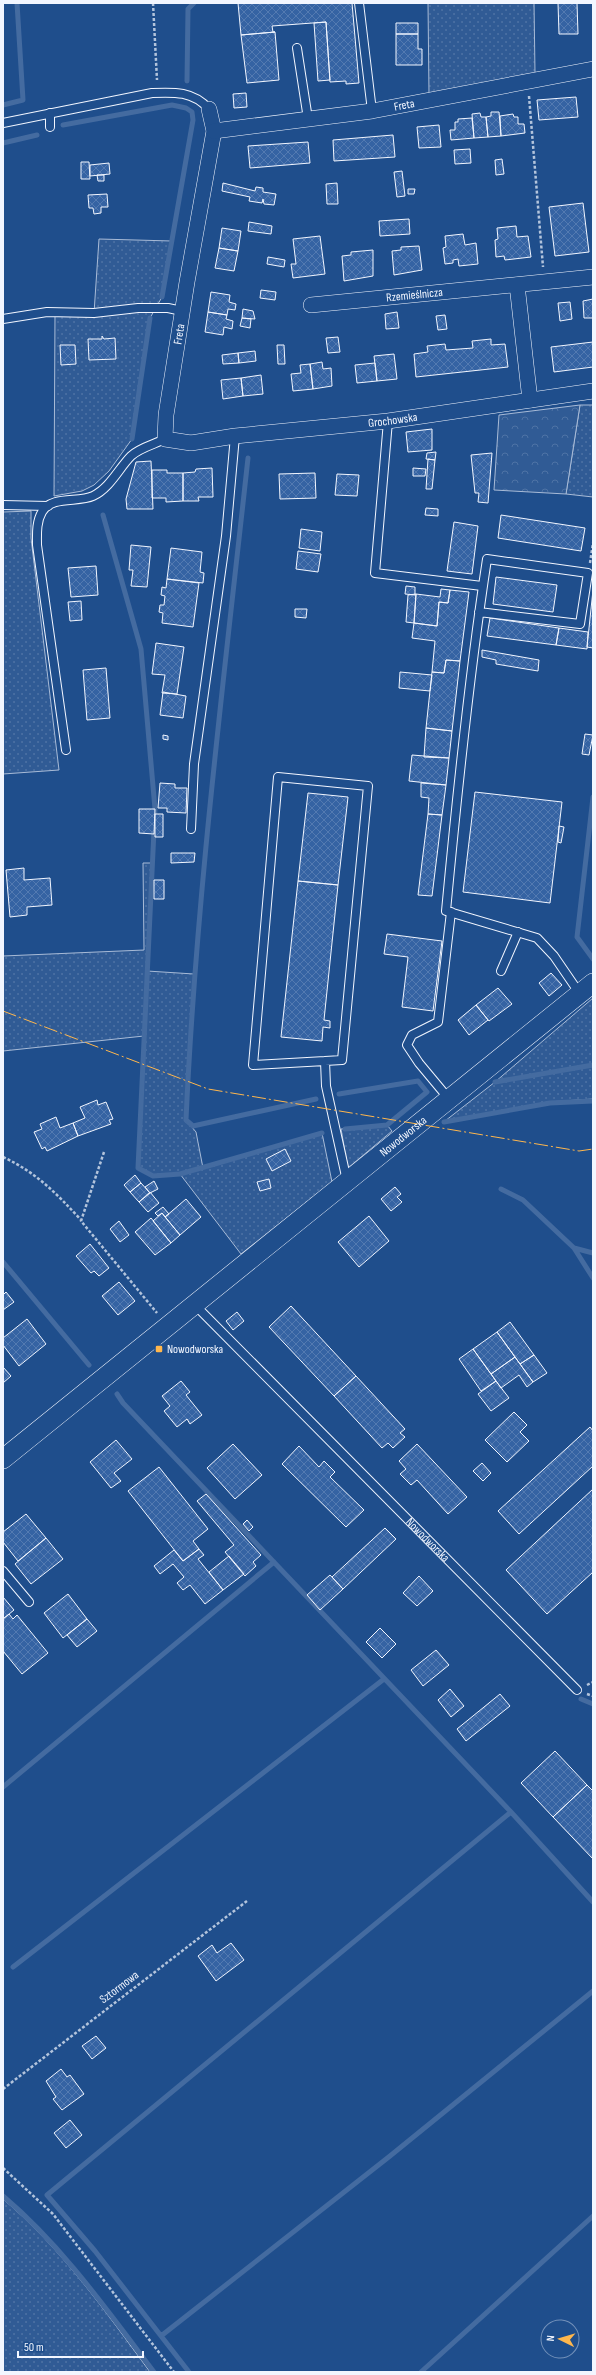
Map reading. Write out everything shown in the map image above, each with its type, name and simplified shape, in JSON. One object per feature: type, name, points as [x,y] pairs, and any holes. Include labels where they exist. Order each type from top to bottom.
[{"type":"street","name":"Freta","points":[[214,131],[372,111],[593,69]]},
{"type":"street","name":"Freta","points":[[165,439],[166,415],[182,311],[214,131],[209,109]]},
{"type":"street","name":"Rzemieślnicza","points":[[311,305],[518,285],[593,276]]},
{"type":"street","points":[[518,285],[530,400]]},
{"type":"street","name":"Grochowska","points":[[165,439],[191,443],[235,436],[388,421],[593,391]]},
{"type":"street","name":"Nowodworska","points":[[3,1459],[587,988]]},
{"type":"lane","points":[[359,3],[372,111]]},
{"type":"lane","points":[[297,48],[308,120]]},
{"type":"lane","points":[[3,123],[158,93],[176,92],[190,95],[202,101],[209,109]]},
{"type":"lane","points":[[50,113],[50,127]]},
{"type":"lane","points":[[3,319],[47,312],[94,313],[138,308],[168,308],[182,311]]},
{"type":"lane","points":[[388,421],[376,573],[482,586]]},
{"type":"lane","points":[[191,829],[194,764],[226,536],[235,436]]},
{"type":"lane","points":[[66,750],[37,545],[38,522],[42,512],[48,506],[57,502],[91,497],[101,492],[133,454],[165,439]]},
{"type":"lane","points":[[3,506],[48,506]]},
{"type":"lane","points":[[479,612],[580,624],[588,573],[486,559],[479,612],[446,911],[537,938],[587,988]]},
{"type":"lane","points":[[278,777],[368,786],[342,1060],[325,1061],[253,1065],[278,777]]},
{"type":"lane","points":[[449,1099],[419,1063],[407,1045],[412,1035],[438,1022],[451,912]]},
{"type":"lane","points":[[501,971],[518,932]]},
{"type":"lane","points":[[325,1061],[326,1086],[347,1181]]},
{"type":"lane","name":"Nowodworska","points":[[194,1304],[578,1690]]},
{"type":"lane","points":[[3,1571],[29,1602]]},
{"type":"path","points":[[153,3],[158,93]]},
{"type":"path","points":[[528,82],[544,282]]},
{"type":"path","points":[[588,573],[593,544]]},
{"type":"path","points":[[81,1220],[104,1152]]},
{"type":"path","points":[[3,1157],[26,1168],[56,1194],[81,1220],[168,1326]]},
{"type":"path","name":"Sztormowa","points":[[3,2089],[247,1901]]},
{"type":"path","points":[[3,2168],[53,2214],[174,2372]]},
{"type":"green space","points":[[428,3],[534,3],[535,73],[429,95]]},
{"type":"green space","points":[[99,239],[172,241],[162,297],[150,318],[132,439],[109,471],[94,485],[82,491],[54,496],[55,313],[94,313]]},
{"type":"green space","points":[[580,405],[593,405],[593,497],[566,494]]},
{"type":"green space","points":[[580,405],[566,494],[494,490],[499,415]]},
{"type":"green space","points":[[31,511],[31,538],[59,770],[3,774],[3,512]]},
{"type":"green space","points":[[143,863],[152,863],[147,971],[194,974],[186,1120],[196,1132],[203,1168],[322,1133],[332,1182],[241,1254],[180,1174],[153,1176],[138,1168],[144,1036],[3,1051],[3,956],[144,950]]},
{"type":"green space","points":[[593,998],[593,1099],[548,1102],[445,1121],[495,1082]]},
{"type":"green space","points":[[387,1125],[392,1131],[348,1168],[341,1129]]},
{"type":"green space","points":[[3,2199],[44,2238],[63,2259],[99,2303],[150,2372],[3,2372]]},
{"type":"building","points":[[238,3],[352,3],[359,83],[346,84],[346,81],[330,82],[326,22],[272,26],[273,32],[275,32],[241,35]]},
{"type":"building","points":[[558,3],[577,3],[578,34],[559,34]]},
{"type":"building","points":[[326,22],[330,80],[318,81],[314,23]]},
{"type":"building","points":[[396,23],[418,23],[418,34],[396,34]]},
{"type":"building","points":[[275,32],[279,80],[247,83],[241,35]]},
{"type":"building","points":[[396,34],[418,34],[418,49],[422,49],[422,65],[396,65]]},
{"type":"building","points":[[246,93],[247,107],[234,108],[233,94]]},
{"type":"building","points":[[576,97],[578,117],[539,120],[537,100]]},
{"type":"building","points":[[491,112],[499,112],[501,136],[488,137],[486,117],[491,116]]},
{"type":"building","points":[[480,113],[481,117],[486,117],[488,137],[474,138],[472,114]]},
{"type":"building","points":[[513,114],[514,117],[518,117],[518,124],[524,124],[525,133],[501,136],[500,116]]},
{"type":"building","points":[[472,118],[474,138],[451,140],[450,130],[455,130],[455,122],[458,122],[458,119]]},
{"type":"building","points":[[439,125],[441,147],[419,148],[417,127]]},
{"type":"building","points":[[393,135],[395,157],[334,161],[333,140]]},
{"type":"building","points":[[308,142],[310,163],[250,168],[248,146]]},
{"type":"building","points":[[470,149],[471,163],[455,164],[454,150]]},
{"type":"building","points":[[502,159],[504,174],[496,175],[495,160]]},
{"type":"building","points":[[81,162],[89,162],[90,179],[81,179]]},
{"type":"building","points":[[109,163],[110,174],[90,176],[90,165]]},
{"type":"building","points":[[402,171],[405,196],[397,197],[394,172]]},
{"type":"building","points":[[97,175],[104,175],[104,181],[98,181]]},
{"type":"building","points":[[223,183],[255,191],[256,187],[263,188],[263,192],[276,194],[274,205],[264,204],[263,199],[262,203],[249,201],[250,197],[222,191]]},
{"type":"building","points":[[337,183],[338,204],[327,204],[326,184]]},
{"type":"building","points":[[408,189],[415,189],[414,194],[408,194]]},
{"type":"building","points":[[107,194],[108,207],[101,207],[101,213],[94,214],[93,208],[89,208],[88,195]]},
{"type":"building","points":[[583,203],[589,252],[555,256],[549,207]]},
{"type":"building","points":[[409,219],[410,234],[380,236],[379,221]]},
{"type":"building","points":[[249,222],[272,226],[271,234],[248,231]]},
{"type":"building","points":[[516,226],[517,237],[528,236],[531,257],[505,260],[504,256],[496,257],[495,240],[498,239],[497,228]]},
{"type":"building","points":[[222,228],[241,231],[238,251],[219,248]]},
{"type":"building","points":[[463,234],[465,245],[476,243],[478,264],[459,266],[458,259],[453,260],[453,263],[445,264],[443,248],[446,247],[445,236]]},
{"type":"building","points":[[320,236],[325,274],[293,278],[291,264],[296,264],[293,239]]},
{"type":"building","points":[[419,246],[422,270],[394,275],[392,251],[401,250],[401,247]]},
{"type":"building","points":[[219,248],[238,251],[234,271],[215,268]]},
{"type":"building","points":[[373,250],[373,276],[344,281],[342,256],[351,255],[351,252]]},
{"type":"building","points":[[268,257],[285,260],[284,267],[267,264]]},
{"type":"building","points":[[261,290],[276,292],[275,300],[260,298]]},
{"type":"building","points":[[211,292],[230,295],[229,302],[236,304],[235,310],[228,309],[227,315],[208,312]]},
{"type":"building","points":[[593,299],[593,318],[584,318],[583,301]]},
{"type":"building","points":[[570,302],[572,319],[560,321],[558,303]]},
{"type":"building","points":[[243,309],[253,311],[255,319],[242,318]]},
{"type":"building","points":[[208,312],[227,315],[226,319],[233,321],[232,329],[224,327],[223,335],[205,332]]},
{"type":"building","points":[[397,312],[399,328],[386,329],[385,314]]},
{"type":"building","points":[[445,315],[447,329],[438,330],[436,316]]},
{"type":"building","points":[[242,318],[251,319],[250,328],[240,326]]},
{"type":"building","points":[[102,336],[104,339],[115,338],[116,359],[89,360],[88,339],[102,339]]},
{"type":"building","points":[[338,337],[340,352],[328,353],[326,338]]},
{"type":"building","points":[[491,339],[491,345],[505,344],[508,367],[416,377],[414,354],[428,352],[427,346],[445,344],[446,350],[473,348],[472,341]]},
{"type":"building","points":[[593,342],[593,367],[554,372],[551,347]]},
{"type":"building","points":[[60,345],[75,345],[76,364],[61,365]]},
{"type":"building","points":[[277,345],[284,345],[285,364],[278,364]]},
{"type":"building","points":[[255,351],[256,361],[239,363],[238,353]]},
{"type":"building","points":[[238,353],[239,363],[223,364],[222,355]]},
{"type":"building","points":[[394,354],[397,379],[377,381],[374,356]]},
{"type":"building","points":[[322,362],[323,369],[331,368],[332,386],[313,389],[310,364]]},
{"type":"building","points":[[375,363],[377,381],[357,383],[355,365]]},
{"type":"building","points":[[310,364],[313,389],[293,391],[291,374],[301,373],[300,365]]},
{"type":"building","points":[[261,375],[263,394],[243,396],[241,378]]},
{"type":"building","points":[[241,378],[243,396],[223,399],[221,380]]},
{"type":"building","points":[[432,429],[432,450],[408,452],[406,432]]},
{"type":"building","points":[[436,452],[435,460],[426,459],[427,453]]},
{"type":"building","points":[[492,453],[488,503],[478,502],[479,493],[475,493],[471,455]]},
{"type":"building","points":[[428,459],[435,460],[432,489],[426,489]]},
{"type":"building","points":[[151,461],[153,509],[127,509],[126,499],[136,462]]},
{"type":"building","points":[[212,468],[213,497],[198,497],[199,501],[183,501],[183,473],[195,472],[196,469]]},
{"type":"building","points":[[413,468],[426,469],[425,476],[413,476]]},
{"type":"building","points":[[152,470],[167,470],[167,473],[183,473],[183,501],[166,502],[166,498],[152,498]]},
{"type":"building","points":[[315,473],[316,498],[280,499],[279,474]]},
{"type":"building","points":[[337,474],[359,475],[357,496],[335,495]]},
{"type":"building","points":[[426,508],[438,509],[438,516],[425,515]]},
{"type":"building","points":[[501,515],[585,528],[581,551],[498,538]]},
{"type":"building","points":[[454,522],[478,526],[472,574],[447,571]]},
{"type":"building","points":[[301,529],[322,532],[320,551],[299,548]]},
{"type":"building","points":[[131,545],[151,547],[147,587],[131,586],[133,570],[129,570]]},
{"type":"building","points":[[171,548],[202,552],[200,572],[204,573],[203,583],[167,579]]},
{"type":"building","points":[[298,551],[321,554],[318,572],[296,569]]},
{"type":"building","points":[[96,566],[98,595],[71,597],[68,568]]},
{"type":"building","points":[[496,577],[557,585],[553,612],[493,604]]},
{"type":"building","points":[[167,579],[199,583],[193,627],[162,623],[163,613],[159,612],[160,605],[164,605],[165,596],[161,595],[162,587],[166,588]]},
{"type":"building","points":[[406,586],[415,587],[415,595],[405,594]]},
{"type":"building","points":[[441,589],[450,590],[448,603],[439,602],[437,626],[414,623],[416,594],[440,597]]},
{"type":"building","points":[[450,590],[469,592],[460,661],[446,660],[444,673],[432,672],[435,641],[412,638],[414,623],[437,626],[439,602],[448,603]]},
{"type":"building","points":[[593,590],[593,648],[587,647]]},
{"type":"building","points":[[416,594],[414,623],[406,622],[408,595]]},
{"type":"building","points":[[81,601],[82,620],[70,621],[68,602]]},
{"type":"building","points":[[295,609],[307,609],[306,618],[295,617]]},
{"type":"building","points":[[490,618],[559,628],[556,645],[487,636]]},
{"type":"building","points":[[559,628],[588,632],[587,649],[556,645]]},
{"type":"building","points":[[156,643],[184,647],[177,694],[162,693],[165,675],[152,674]]},
{"type":"building","points":[[482,650],[539,660],[538,671],[496,664],[496,660],[482,657]]},
{"type":"building","points":[[446,660],[460,661],[452,731],[426,728],[432,672],[444,673]]},
{"type":"building","points":[[106,668],[110,718],[87,720],[83,670]]},
{"type":"building","points":[[400,672],[432,675],[430,691],[399,688]]},
{"type":"building","points":[[163,692],[186,696],[183,718],[160,715]]},
{"type":"building","points":[[426,728],[452,731],[449,758],[424,757]]},
{"type":"building","points":[[585,734],[593,735],[589,755],[582,754]]},
{"type":"building","points":[[163,735],[168,736],[168,740],[163,739]]},
{"type":"building","points":[[412,755],[449,758],[446,785],[409,781]]},
{"type":"building","points":[[160,783],[175,784],[175,788],[187,788],[186,813],[167,812],[167,808],[158,808]]},
{"type":"building","points":[[421,783],[446,785],[442,815],[428,814],[429,798],[421,797]]},
{"type":"building","points":[[475,792],[562,802],[550,903],[463,892]]},
{"type":"building","points":[[308,793],[348,797],[338,885],[298,881]]},
{"type":"building","points":[[139,809],[155,809],[154,834],[139,833]]},
{"type":"building","points":[[155,814],[163,814],[163,837],[155,837]]},
{"type":"building","points":[[428,814],[442,815],[432,896],[418,895]]},
{"type":"building","points":[[559,826],[564,827],[561,843],[558,842]]},
{"type":"building","points":[[171,853],[195,853],[194,862],[171,863]]},
{"type":"building","points":[[24,868],[24,880],[50,878],[52,905],[27,907],[27,915],[10,917],[6,870]]},
{"type":"building","points":[[154,880],[164,880],[164,899],[154,899]]},
{"type":"building","points":[[298,881],[338,885],[324,1020],[330,1021],[330,1028],[323,1027],[322,1041],[281,1037]]},
{"type":"building","points":[[387,934],[442,941],[433,1011],[402,1007],[408,957],[384,954]]},
{"type":"building","points":[[551,973],[562,985],[549,996],[539,983]]},
{"type":"building","points":[[498,988],[512,1004],[489,1021],[476,1005]]},
{"type":"building","points":[[476,1005],[488,1020],[469,1035],[458,1020]]},
{"type":"building","points":[[97,1100],[98,1105],[106,1102],[113,1119],[109,1120],[111,1124],[78,1136],[73,1123],[85,1118],[80,1107]]},
{"type":"building","points":[[56,1117],[60,1128],[73,1123],[78,1136],[47,1151],[45,1147],[42,1149],[34,1132],[42,1129],[40,1124]]},
{"type":"building","points":[[285,1149],[291,1161],[272,1171],[266,1159]]},
{"type":"building","points":[[135,1175],[141,1183],[130,1192],[124,1185]]},
{"type":"building","points":[[269,1179],[271,1188],[260,1191],[257,1182]]},
{"type":"building","points":[[154,1181],[158,1189],[150,1193],[145,1187]]},
{"type":"building","points":[[141,1183],[150,1193],[139,1202],[130,1192]]},
{"type":"building","points":[[395,1187],[401,1194],[397,1197],[402,1202],[391,1211],[381,1199]]},
{"type":"building","points":[[150,1192],[159,1203],[148,1212],[139,1202]]},
{"type":"building","points":[[186,1199],[201,1217],[180,1235],[165,1217]]},
{"type":"building","points":[[163,1207],[169,1214],[165,1217],[162,1213],[158,1216],[155,1213]]},
{"type":"building","points":[[162,1213],[180,1235],[171,1243],[153,1221]]},
{"type":"building","points":[[369,1216],[389,1241],[359,1267],[338,1242]]},
{"type":"building","points":[[151,1218],[171,1243],[155,1255],[135,1232]]},
{"type":"building","points":[[119,1221],[129,1235],[120,1242],[110,1229]]},
{"type":"building","points":[[90,1244],[109,1268],[99,1276],[94,1271],[91,1273],[76,1256]]},
{"type":"building","points":[[119,1282],[135,1301],[118,1315],[102,1296]]},
{"type":"building","points":[[6,1292],[14,1302],[3,1310],[3,1295]]},
{"type":"building","points":[[291,1306],[356,1376],[334,1396],[269,1327]]},
{"type":"building","points":[[237,1312],[244,1321],[233,1330],[226,1321]]},
{"type":"building","points":[[27,1319],[46,1344],[19,1366],[3,1345],[3,1338]]},
{"type":"building","points":[[510,1322],[534,1355],[520,1364],[497,1332]]},
{"type":"building","points":[[497,1332],[515,1357],[491,1374],[473,1349]]},
{"type":"building","points":[[473,1349],[496,1381],[481,1391],[459,1359]]},
{"type":"building","points":[[534,1355],[547,1373],[533,1382],[520,1364]]},
{"type":"building","points":[[515,1357],[533,1382],[527,1387],[519,1375],[501,1388],[491,1374]]},
{"type":"building","points":[[3,1367],[11,1376],[3,1383]]},
{"type":"building","points":[[356,1376],[405,1429],[400,1433],[405,1437],[393,1448],[388,1443],[382,1448],[334,1396]]},
{"type":"building","points":[[181,1381],[190,1392],[186,1395],[202,1415],[190,1424],[187,1419],[177,1427],[164,1411],[170,1406],[162,1396]]},
{"type":"building","points":[[496,1381],[509,1398],[491,1411],[478,1394]]},
{"type":"building","points":[[514,1412],[527,1425],[520,1432],[529,1441],[507,1462],[485,1440]]},
{"type":"building","points":[[590,1427],[593,1431],[593,1466],[519,1534],[498,1511]]},
{"type":"building","points":[[116,1440],[132,1459],[114,1473],[121,1481],[111,1488],[90,1462]]},
{"type":"building","points":[[233,1444],[262,1475],[235,1499],[207,1468]]},
{"type":"building","points":[[417,1444],[467,1497],[448,1514],[417,1480],[411,1485],[400,1474],[406,1469],[399,1461]]},
{"type":"building","points":[[299,1446],[319,1467],[324,1461],[335,1472],[330,1477],[364,1510],[346,1527],[282,1464]]},
{"type":"building","points":[[482,1463],[491,1473],[483,1481],[473,1471]]},
{"type":"building","points":[[159,1467],[208,1529],[193,1541],[199,1549],[183,1561],[128,1491]]},
{"type":"building","points":[[593,1489],[593,1572],[547,1614],[506,1570]]},
{"type":"building","points":[[206,1494],[261,1555],[253,1562],[256,1566],[245,1576],[225,1552],[234,1545],[197,1501]]},
{"type":"building","points":[[26,1514],[46,1538],[18,1561],[3,1542],[3,1532]]},
{"type":"building","points":[[247,1520],[253,1527],[249,1531],[243,1524]]},
{"type":"building","points":[[385,1528],[396,1539],[343,1589],[332,1577]]},
{"type":"building","points":[[46,1538],[63,1559],[31,1584],[15,1564]]},
{"type":"building","points":[[199,1549],[204,1555],[198,1559],[223,1590],[205,1604],[190,1585],[183,1590],[177,1583],[184,1577],[173,1564],[160,1574],[154,1566],[174,1550],[183,1561]]},
{"type":"building","points":[[229,1556],[244,1574],[223,1590],[209,1572]]},
{"type":"building","points":[[330,1575],[343,1589],[320,1610],[307,1595]]},
{"type":"building","points":[[419,1576],[433,1591],[417,1606],[403,1593]]},
{"type":"building","points":[[68,1594],[87,1619],[63,1638],[44,1613]]},
{"type":"building","points":[[3,1597],[14,1610],[3,1619]]},
{"type":"building","points":[[9,1614],[13,1619],[17,1615],[48,1653],[22,1674],[3,1651],[3,1619]]},
{"type":"building","points":[[87,1619],[97,1631],[77,1647],[67,1635]]},
{"type":"building","points":[[380,1628],[396,1644],[382,1658],[366,1642]]},
{"type":"building","points":[[436,1650],[449,1665],[423,1686],[411,1670]]},
{"type":"building","points":[[450,1689],[464,1706],[451,1717],[438,1700]]},
{"type":"building","points":[[500,1694],[510,1706],[466,1741],[457,1729]]},
{"type":"building","points":[[555,1751],[587,1785],[553,1817],[521,1783]]},
{"type":"building","points":[[587,1785],[593,1791],[593,1859],[553,1817]]},
{"type":"building","points":[[231,1943],[244,1960],[216,1981],[198,1956],[212,1945],[217,1953]]},
{"type":"building","points":[[96,2036],[106,2048],[92,2059],[82,2046]]},
{"type":"building","points":[[61,2069],[67,2077],[70,2075],[84,2094],[62,2110],[53,2099],[56,2097],[46,2081]]},
{"type":"building","points":[[70,2120],[82,2135],[66,2148],[54,2133]]},
{"type":"waterway","points":[[3,105],[23,100],[17,3]]},
{"type":"waterway","points":[[187,81],[188,9],[194,3]]},
{"type":"waterway","points":[[63,125],[172,105],[186,108],[192,112],[193,120],[162,297]]},
{"type":"waterway","points":[[3,143],[37,135]]},
{"type":"waterway","points":[[132,439],[150,318]]},
{"type":"waterway","points":[[248,458],[220,706],[204,871],[186,1120],[193,1126],[316,1099]]},
{"type":"waterway","points":[[103,515],[141,649],[155,809],[138,1168],[153,1176],[180,1174],[322,1133]]},
{"type":"waterway","points":[[593,797],[577,937],[593,959]]},
{"type":"waterway","points":[[495,1082],[593,1065]]},
{"type":"waterway","points":[[339,1094],[418,1081],[427,1092],[387,1125],[345,1129]]},
{"type":"waterway","points":[[444,1122],[550,1103],[593,1101]]},
{"type":"waterway","points":[[501,1189],[523,1200],[574,1248],[593,1278]]},
{"type":"waterway","points":[[574,1248],[593,1253]]},
{"type":"waterway","points":[[3,1262],[89,1365]]},
{"type":"waterway","points":[[117,1394],[123,1403],[511,1812],[593,1902]]},
{"type":"waterway","points":[[3,1787],[274,1562]]},
{"type":"waterway","points":[[13,1967],[384,1679]]},
{"type":"waterway","points":[[581,1699],[593,1704]]},
{"type":"waterway","points":[[189,2372],[95,2251],[47,2195],[511,1812]]},
{"type":"waterway","points":[[161,2336],[390,2156],[593,1991]]},
{"type":"waterway","points":[[3,2196],[24,2215],[64,2257],[101,2302],[154,2372]]},
{"type":"waterway","points":[[421,2372],[593,2216]]},
{"type":"power","points":[[3,1011],[208,1089],[579,1151],[593,1149]]},
{"type":"place","name":"Nowodworska","points":[[159,1349]]}]
